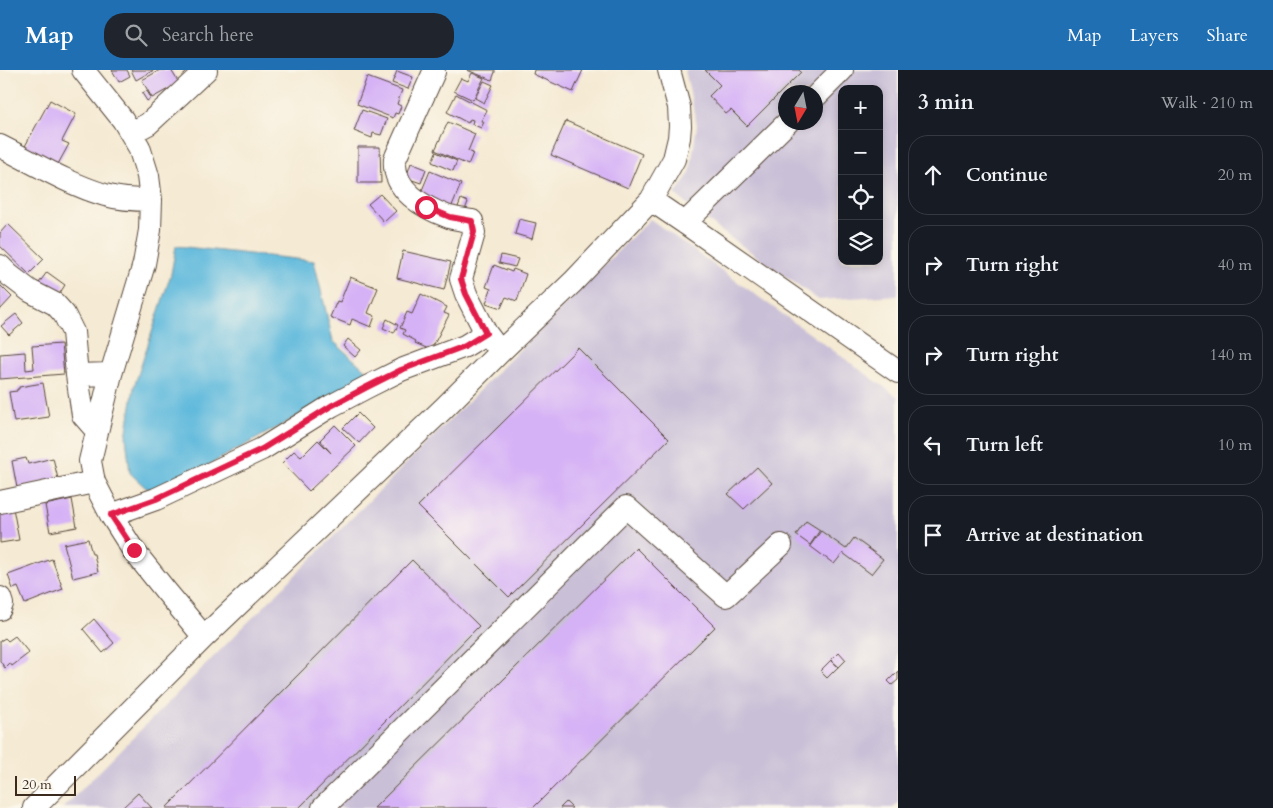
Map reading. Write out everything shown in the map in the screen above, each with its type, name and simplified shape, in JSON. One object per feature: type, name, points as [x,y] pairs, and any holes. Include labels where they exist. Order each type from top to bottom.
[{"type":"street","points":[[83,70],[123,120],[139,147],[146,169],[151,200],[150,230],[144,264],[111,374],[90,461],[94,482],[111,515],[134,550],[164,590],[204,637]]},
{"type":"street","points":[[131,133],[152,120],[206,70]]},
{"type":"street","points":[[34,808],[204,637],[443,410],[573,282],[651,200],[674,159],[679,138],[679,107],[669,70]]},
{"type":"street","points":[[823,89],[842,70]]},
{"type":"street","points":[[434,72],[395,159],[394,169],[397,179],[406,191],[426,207],[450,217],[472,221],[474,232],[461,279],[466,294],[486,333],[500,352]]},
{"type":"street","points":[[685,223],[780,130]]},
{"type":"street","points":[[0,146],[80,186],[106,195],[132,200],[151,200]]},
{"type":"street","points":[[651,200],[898,372]]},
{"type":"street","points":[[0,266],[30,291],[56,304],[64,314],[73,332],[76,375],[83,416],[97,431]]},
{"type":"street","points":[[111,515],[156,499],[262,449],[331,406],[367,387],[401,370],[465,346],[486,333]]},
{"type":"street","points":[[76,375],[111,374]]},
{"type":"street","points":[[0,502],[94,482]]},
{"type":"street","points":[[323,808],[626,507],[726,596],[781,545]]},
{"type":"street","points":[[0,598],[2,604],[0,609]]},
{"type":"shaded area","points":[[685,70],[898,70],[898,295],[819,300],[721,231],[675,194],[690,173],[697,125]]},
{"type":"shaded area","points":[[650,219],[898,397],[898,803],[893,808],[63,808]]},
{"type":"water","points":[[176,246],[314,261],[333,341],[371,375],[161,491],[146,488],[130,473],[126,437],[134,387],[171,274]]},
{"type":"building","points":[[112,70],[127,70],[130,76],[119,82]]},
{"type":"building","points":[[131,70],[154,70],[136,80]]},
{"type":"building","points":[[160,70],[171,70],[179,83],[152,98],[142,80]]},
{"type":"building","points":[[467,70],[495,70],[495,72],[492,80]]},
{"type":"building","points":[[534,70],[583,70],[573,92],[533,74]]},
{"type":"building","points":[[705,70],[799,70],[801,72],[788,85],[778,85],[778,95],[747,126],[731,110],[726,114],[709,96],[720,85]]},
{"type":"building","points":[[397,71],[413,77],[408,89],[392,83]]},
{"type":"building","points":[[472,73],[484,78],[473,100],[454,91],[461,78],[468,81]]},
{"type":"building","points":[[367,77],[402,90],[397,104],[401,106],[398,114],[395,113],[393,118],[357,104]]},
{"type":"building","points":[[484,81],[493,85],[484,103],[475,98]]},
{"type":"building","points":[[147,91],[151,98],[147,101],[142,93]]},
{"type":"building","points":[[456,94],[487,110],[481,121],[484,122],[481,128],[472,124],[473,120],[470,119],[468,123],[447,112]]},
{"type":"building","points":[[50,100],[76,114],[62,141],[69,144],[57,166],[24,148]]},
{"type":"building","points":[[362,110],[387,119],[381,135],[373,133],[372,138],[354,131]]},
{"type":"building","points":[[566,121],[642,154],[628,188],[551,155]]},
{"type":"building","points":[[448,122],[475,134],[468,151],[473,153],[468,165],[435,150]]},
{"type":"building","points":[[358,147],[380,147],[381,183],[358,183]]},
{"type":"building","points":[[436,152],[457,161],[453,171],[432,162]]},
{"type":"building","points":[[411,163],[426,169],[421,183],[406,178]]},
{"type":"building","points":[[430,171],[461,184],[451,208],[420,195]]},
{"type":"building","points":[[380,194],[396,211],[384,222],[368,204]]},
{"type":"building","points":[[461,199],[468,202],[465,210],[458,207]]},
{"type":"building","points":[[519,219],[536,223],[532,239],[515,234]]},
{"type":"building","points":[[8,224],[44,259],[29,274],[0,246],[0,233]]},
{"type":"building","points":[[403,251],[451,262],[444,290],[397,278]]},
{"type":"building","points":[[501,255],[518,259],[515,267],[499,263]]},
{"type":"building","points":[[494,265],[512,272],[513,269],[526,274],[517,301],[506,297],[501,308],[486,303],[491,289],[486,287]]},
{"type":"building","points":[[47,272],[65,285],[58,296],[39,283]]},
{"type":"building","points":[[350,277],[378,288],[368,313],[375,316],[371,327],[352,319],[350,325],[330,317],[337,301],[340,302]]},
{"type":"building","points":[[0,285],[12,297],[0,310]]},
{"type":"building","points":[[421,294],[447,307],[444,313],[449,315],[431,350],[415,343],[416,341],[403,334],[405,330],[400,328],[407,312],[412,314]]},
{"type":"building","points":[[16,314],[23,323],[9,335],[1,326]]},
{"type":"building","points":[[387,319],[398,325],[394,333],[383,328]]},
{"type":"building","points":[[348,339],[361,350],[355,357],[343,346]]},
{"type":"building","points":[[61,344],[64,374],[0,379],[0,354],[25,352],[26,370],[34,369],[32,346]]},
{"type":"building","points":[[578,348],[669,439],[509,597],[418,506]]},
{"type":"building","points":[[43,383],[49,417],[14,422],[9,392],[17,391],[19,387]]},
{"type":"building","points":[[358,413],[373,428],[359,443],[343,428]]},
{"type":"building","points":[[335,425],[356,446],[309,491],[282,463],[294,451],[301,457],[318,440],[331,453],[320,440]]},
{"type":"building","points":[[26,458],[28,464],[53,458],[58,479],[17,488],[12,461]]},
{"type":"building","points":[[757,467],[772,483],[744,509],[728,494]]},
{"type":"building","points":[[72,499],[77,527],[50,532],[45,505]]},
{"type":"building","points":[[13,508],[19,540],[0,543],[0,511]]},
{"type":"building","points":[[806,521],[820,530],[810,545],[796,535]]},
{"type":"building","points":[[821,531],[846,549],[854,538],[883,559],[871,574],[843,553],[834,564],[810,546]]},
{"type":"building","points":[[88,539],[98,572],[73,578],[64,544]]},
{"type":"building","points":[[636,548],[715,627],[533,808],[374,808]]},
{"type":"building","points":[[52,559],[63,589],[25,604],[18,587],[13,589],[8,575]]},
{"type":"building","points":[[412,560],[479,626],[299,808],[166,808]]},
{"type":"building","points":[[94,619],[114,643],[103,653],[83,629]]},
{"type":"building","points":[[15,636],[29,653],[12,666],[10,663],[5,668],[0,661],[0,641],[5,638],[8,641]]},
{"type":"building","points":[[839,652],[846,660],[839,667],[831,660]]},
{"type":"building","points":[[831,660],[838,667],[827,678],[820,671]]},
{"type":"building","points":[[898,671],[898,680],[892,685],[888,681]]},
{"type":"building","points":[[138,793],[152,808],[122,808]]},
{"type":"building","points":[[566,802],[572,808],[560,808]]},
{"type":"route","points":[[134,550],[111,515],[156,499],[262,449],[331,406],[367,387],[401,370],[465,346],[486,333],[466,294],[461,279],[474,232],[472,221],[450,217],[426,207]]}]
